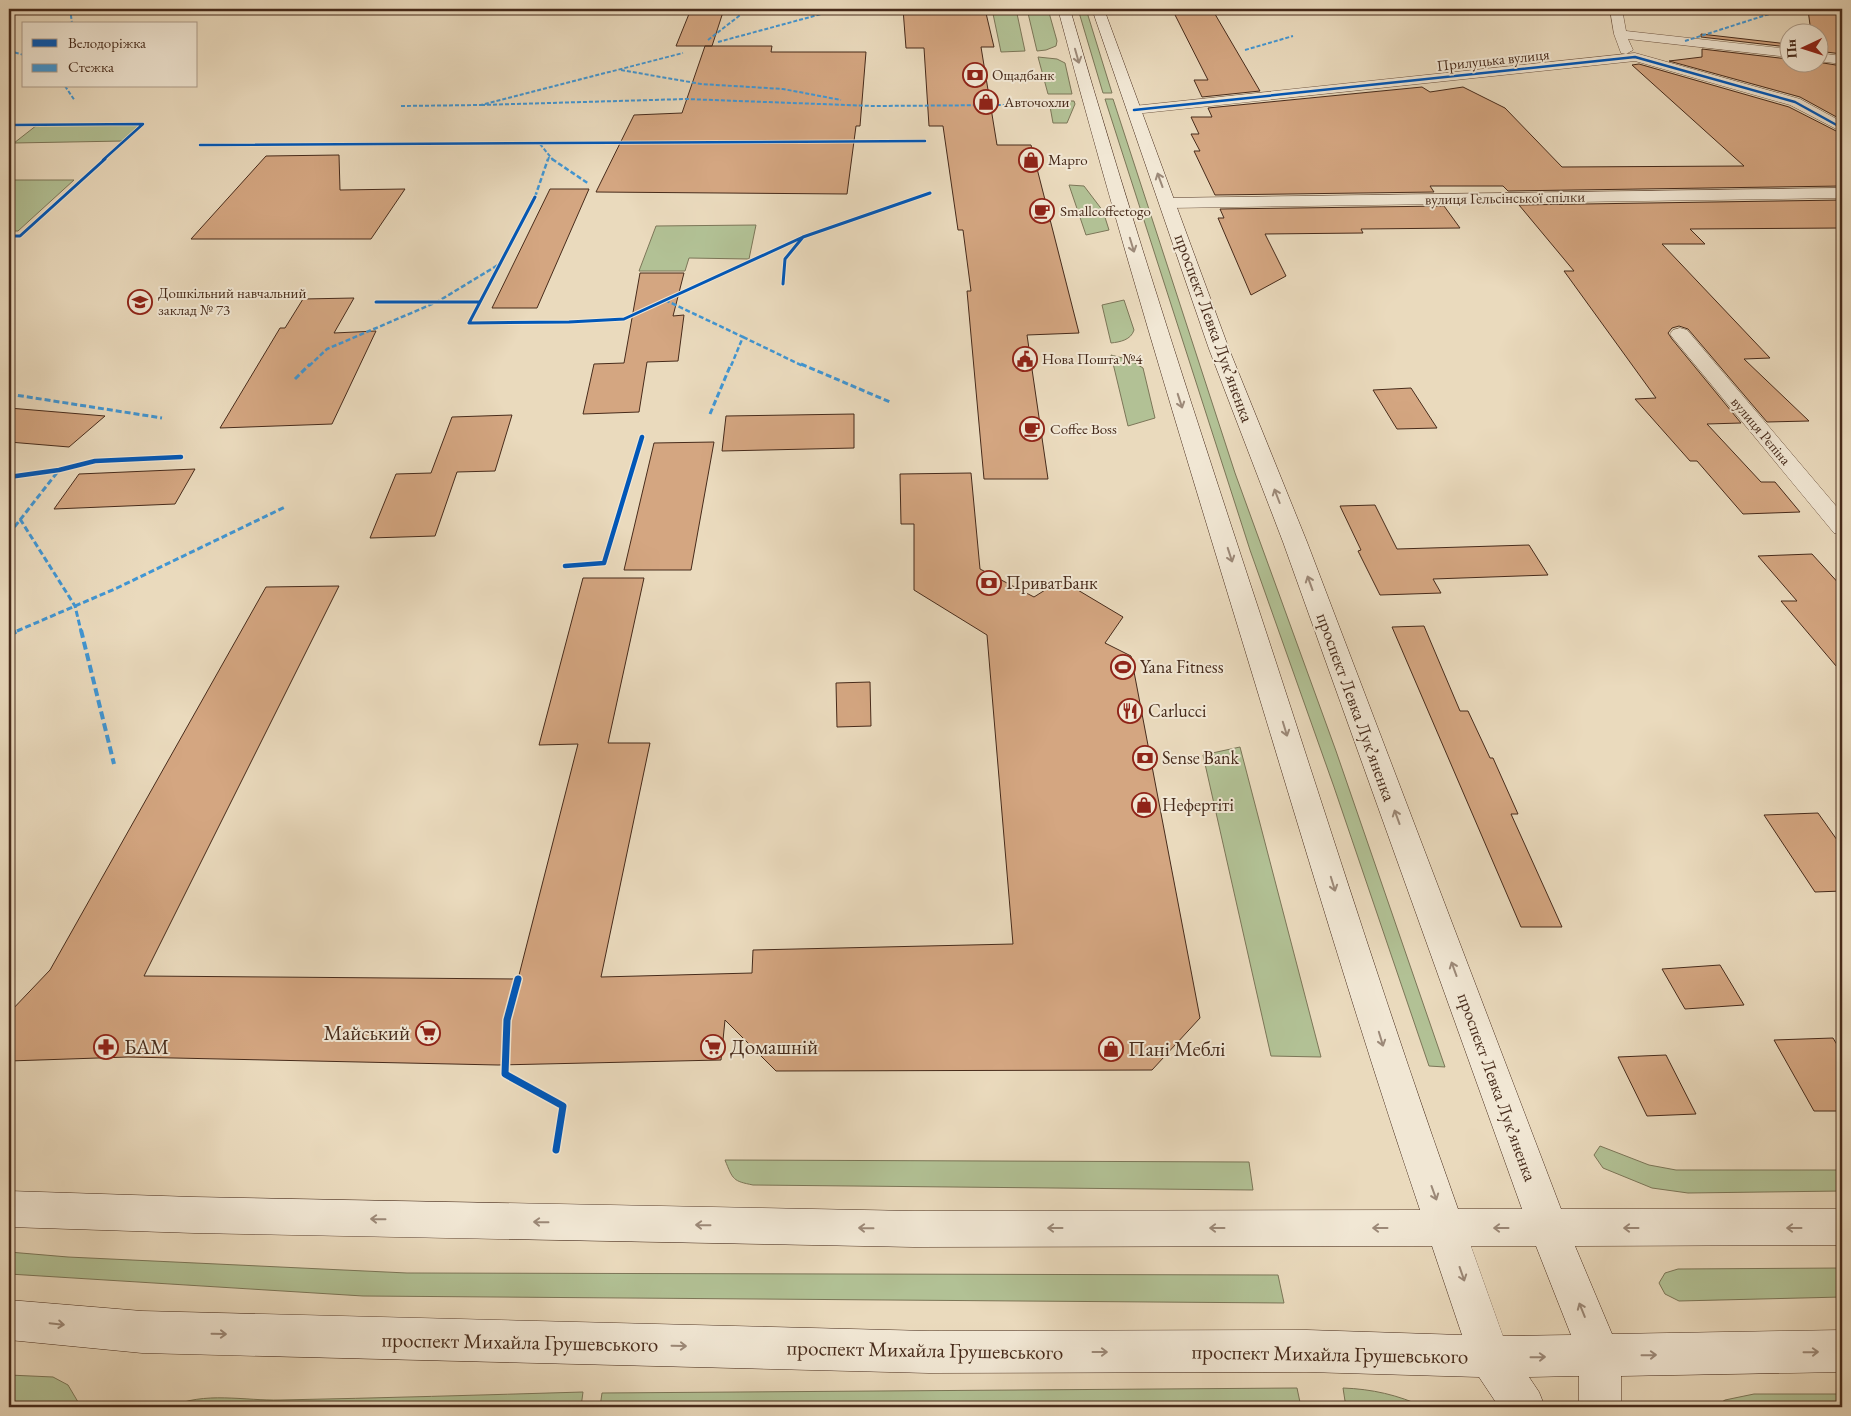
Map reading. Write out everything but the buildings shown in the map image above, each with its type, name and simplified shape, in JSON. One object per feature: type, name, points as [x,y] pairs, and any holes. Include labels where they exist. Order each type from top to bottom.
[{"type":"main road","points":[[1064,9],[1103,152],[1161,341],[1270,682],[1394,1083],[1490,1357],[1524,1407]]},
{"type":"main road","name":"проспект Левка Лукʼяненка","points":[[1098,9],[1219,349],[1295,542],[1549,1229],[1600,1356],[1600,1407]]},
{"type":"main road","points":[[1616,9],[1620,34],[1626,50],[1635,57]]},
{"type":"main road","points":[[1620,34],[1778,52]]},
{"type":"main road","name":"Прилуцька вулиця","points":[[1134,110],[1635,57],[1796,102],[1842,128]]},
{"type":"main road","points":[[1828,58],[1842,60]]},
{"type":"main road","name":"вулиця Гельсінської спілки","points":[[1168,203],[1842,194]]},
{"type":"main road","name":"вулиця Рєпіна","points":[[1680,334],[1842,528]]},
{"type":"main road","points":[[9,1209],[204,1215],[914,1229],[1842,1228]]},
{"type":"main road","name":"проспект Михайла Грушевського","points":[[9,1320],[142,1332],[929,1352],[1307,1351],[1490,1357],[1842,1351]]},
{"type":"green space","points":[[992,9],[1016,9],[1025,51],[1001,52]]},
{"type":"green space","points":[[1027,9],[1048,9],[1057,41],[1056,46],[1037,51]]},
{"type":"green space","points":[[1078,9],[1086,9],[1112,93],[1103,93]]},
{"type":"green space","points":[[1038,57],[1057,59],[1065,63],[1072,94],[1048,94]]},
{"type":"green space","points":[[1105,99],[1113,99],[1235,473],[1336,751],[1445,1067],[1429,1066],[1334,787],[1250,550]]},
{"type":"green space","points":[[1049,101],[1074,101],[1075,104],[1067,123],[1053,123]]},
{"type":"green space","points":[[143,124],[124,141],[14,143],[37,125]]},
{"type":"green space","points":[[9,180],[74,180],[18,231],[9,231]]},
{"type":"green space","points":[[1069,185],[1084,186],[1103,211],[1109,230],[1086,235]]},
{"type":"green space","points":[[756,225],[749,259],[689,258],[685,271],[639,271],[656,226]]},
{"type":"green space","points":[[1124,300],[1134,330],[1128,338],[1111,343],[1102,305]]},
{"type":"green space","points":[[1111,355],[1130,360],[1143,368],[1155,418],[1128,426]]},
{"type":"green space","points":[[1240,747],[1321,1057],[1271,1056],[1203,755]]},
{"type":"green space","points":[[1600,1146],[1649,1165],[1676,1170],[1842,1170],[1842,1191],[1688,1193],[1652,1188],[1603,1168],[1594,1155]]},
{"type":"green space","points":[[725,1160],[1249,1162],[1253,1190],[753,1185],[737,1181],[732,1176]]},
{"type":"green space","points":[[9,1252],[68,1257],[407,1273],[1278,1275],[1284,1303],[363,1296],[9,1274]]},
{"type":"green space","points":[[1842,1268],[1842,1297],[1679,1301],[1665,1294],[1659,1283],[1665,1273],[1678,1269]]},
{"type":"green space","points":[[9,1375],[53,1377],[68,1385],[81,1407],[9,1404]]},
{"type":"green space","points":[[1297,1388],[1301,1407],[600,1407],[602,1393]]},
{"type":"green space","points":[[1343,1388],[1385,1393],[1424,1407],[1356,1407],[1345,1401]]},
{"type":"green space","points":[[583,1392],[581,1407],[171,1407],[183,1402],[211,1398],[280,1400]]},
{"type":"green space","points":[[1754,1394],[1842,1394],[1842,1407],[1714,1407],[1725,1400]]},
{"type":"marked path","points":[[70,9],[72,22]]},
{"type":"marked path","points":[[708,40],[748,9]]},
{"type":"marked path","points":[[718,42],[840,9]]},
{"type":"marked path","points":[[1685,41],[1785,9]]},
{"type":"marked path","points":[[1222,11],[1257,10]]},
{"type":"marked path","points":[[1245,50],[1293,36]]},
{"type":"marked path","points":[[9,51],[22,54]]},
{"type":"marked path","points":[[401,106],[481,105],[683,53]]},
{"type":"marked path","points":[[621,70],[701,84],[783,89],[841,100]]},
{"type":"marked path","points":[[66,88],[75,101]]},
{"type":"marked path","points":[[481,105],[686,99],[873,106],[1013,105]]},
{"type":"marked path","points":[[540,144],[549,157],[589,184]]},
{"type":"marked path","points":[[535,197],[549,157]]},
{"type":"marked path","points":[[295,379],[327,349],[437,302],[498,265]]},
{"type":"marked path","points":[[665,300],[743,337],[710,414]]},
{"type":"marked path","points":[[743,337],[827,377],[890,402]]},
{"type":"marked path","points":[[9,394],[162,418]]},
{"type":"marked path","points":[[9,534],[59,470]]},
{"type":"marked path","points":[[9,635],[117,588],[285,507]]},
{"type":"marked path","points":[[20,519],[75,606],[114,764]]},
{"type":"cycle path","points":[[1134,110],[1635,57],[1795,102],[1842,128]]},
{"type":"cycle path","points":[[9,125],[143,124],[20,236],[9,236]]},
{"type":"cycle path","points":[[200,145],[925,141]]},
{"type":"cycle path","points":[[783,284],[785,259],[803,237],[930,193]]},
{"type":"cycle path","points":[[535,197],[469,323],[569,322],[624,319],[803,237]]},
{"type":"cycle path","points":[[376,302],[479,302]]},
{"type":"cycle path","points":[[565,566],[604,563],[642,437]]},
{"type":"cycle path","points":[[9,477],[59,470],[95,461],[181,457]]},
{"type":"cycle path","points":[[518,979],[507,1020],[505,1074],[563,1106],[556,1150]]},
{"type":"place","name":"Ощадбанк","points":[[975,75]]},
{"type":"place","name":"Авточохли","points":[[986,102]]},
{"type":"place","name":"Марго","points":[[1031,160]]},
{"type":"place","name":"Smallcoffeetogo","points":[[1042,211]]},
{"type":"place","name":"Дошкільний навчальний заклад № 73","points":[[140,302]]},
{"type":"place","name":"Нова Пошта №4","points":[[1025,359]]},
{"type":"place","name":"Coffee Boss","points":[[1032,429]]},
{"type":"place","name":"ПриватБанк","points":[[989,583]]},
{"type":"place","name":"Yana Fitness","points":[[1123,667]]},
{"type":"place","name":"Carlucci","points":[[1130,711]]},
{"type":"place","name":"Sense Bank","points":[[1145,758]]},
{"type":"place","name":"Нефертіті","points":[[1144,805]]},
{"type":"place","name":"Майський","points":[[428,1033]]},
{"type":"place","name":"БАМ","points":[[106,1047]]},
{"type":"place","name":"Домашній","points":[[713,1047]]},
{"type":"place","name":"Пані Меблі","points":[[1111,1049]]}]
